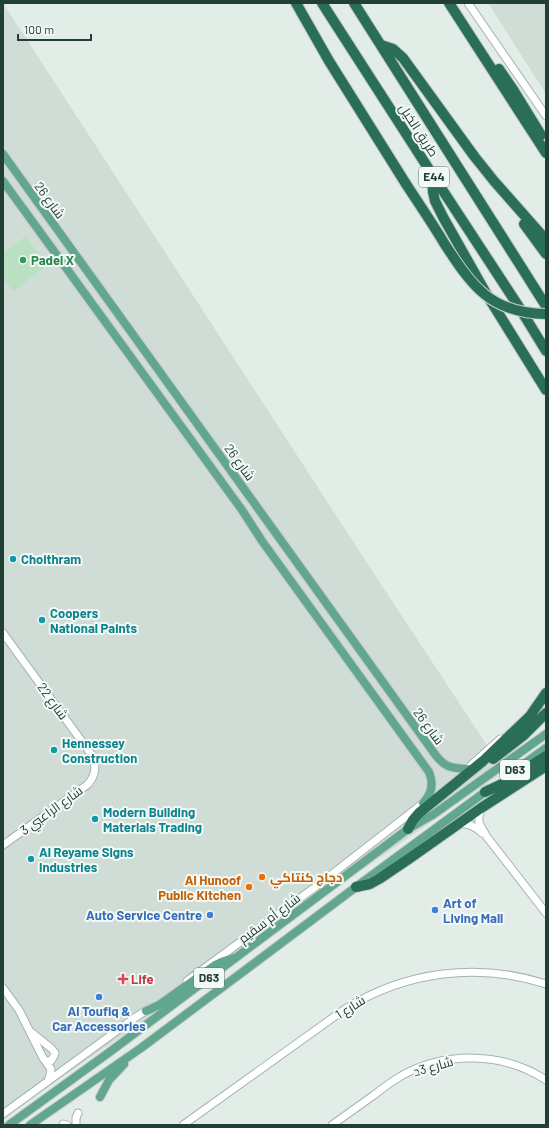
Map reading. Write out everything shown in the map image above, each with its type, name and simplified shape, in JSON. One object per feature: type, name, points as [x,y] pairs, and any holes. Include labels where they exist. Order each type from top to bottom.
[{"type":"highway","points":[[289,3],[322,54],[329,61]]},
{"type":"highway","points":[[296,3],[329,61],[463,272],[481,292],[506,307],[525,312],[546,314]]},
{"type":"highway","name":"طريق الخيل","points":[[322,3],[546,351]]},
{"type":"highway","name":"طريق الخيل","points":[[354,3],[546,306]]},
{"type":"highway","points":[[449,3],[546,153]]},
{"type":"highway","points":[[454,3],[462,18],[512,88],[534,122],[546,146]]},
{"type":"highway","points":[[381,45],[393,49],[403,58],[464,143],[513,203],[546,240]]},
{"type":"highway","points":[[432,174],[435,201],[443,217],[479,282],[546,390]]},
{"type":"highway","points":[[513,203],[516,213],[546,254]]},
{"type":"highway","points":[[410,828],[412,820],[419,813],[483,761],[530,716],[546,693]]},
{"type":"highway","points":[[410,828],[422,814],[518,740],[546,713]]},
{"type":"highway","points":[[485,792],[504,783],[546,756]]},
{"type":"highway","points":[[356,887],[379,879],[481,808],[546,766]]},
{"type":"main road","name":"شارع 26","points":[[3,154],[439,760],[450,767],[467,769]]},
{"type":"main road","name":"شارع 26","points":[[3,180],[242,510],[262,541],[429,772],[432,786],[429,796],[423,803]]},
{"type":"main road","points":[[242,510],[249,519],[252,520],[256,520],[264,516]]},
{"type":"main road","points":[[355,669],[367,676],[372,674],[374,670]]},
{"type":"main road","name":"شارع أم سقيم","points":[[9,1125],[238,957],[410,828],[434,814],[546,734]]},
{"type":"main road","name":"شارع أم سقيم","points":[[30,1125],[140,1048],[546,748]]},
{"type":"main road","points":[[146,1011],[159,1005],[218,963],[238,957]]},
{"type":"main road","points":[[100,1097],[112,1076],[140,1048]]},
{"type":"street","points":[[468,3],[546,116]]},
{"type":"street","name":"شارع 22","points":[[3,632],[91,754],[95,764],[95,772]]},
{"type":"street","points":[[3,1114],[322,882],[467,769],[512,728],[530,716]]},
{"type":"street","name":"شارع الراعبي 3","points":[[3,845],[87,785],[95,772]]},
{"type":"street","points":[[481,808],[479,823],[487,837],[546,913]]},
{"type":"street","points":[[459,823],[474,826],[487,837]]},
{"type":"street","name":"شارع 1","points":[[183,1125],[345,1008],[383,989],[419,977],[466,971],[508,974],[546,984]]},
{"type":"street","points":[[3,988],[19,1010],[51,1069],[48,1081]]},
{"type":"street","points":[[29,1030],[55,1053],[51,1061],[46,1061]]},
{"type":"street","name":"شارع 3د","points":[[332,1125],[402,1076],[420,1067],[443,1061],[468,1058],[494,1060],[520,1067],[546,1080]]},
{"type":"street","points":[[76,1125],[78,1113]]},
{"type":"shaded area","points":[[3,3],[496,759],[490,764],[498,776],[3,1118]]},
{"type":"shaded area","points":[[488,3],[546,3],[546,94]]},
{"type":"green space","name":"Padel X","points":[[26,236],[47,266],[13,291],[3,277],[3,253]]},
{"type":"place","name":"Padel X","points":[[23,260]]},
{"type":"place","name":"Choithram","points":[[13,559]]},
{"type":"place","name":"Coopers National Paints","points":[[42,620]]},
{"type":"place","name":"Hennessey Construction","points":[[54,750]]},
{"type":"place","name":"Modern Building Materials Trading","points":[[95,819]]},
{"type":"place","name":"Al Reyame Signs Industries","points":[[31,859]]},
{"type":"place","name":"دجاج كنتاكي","points":[[262,877]]},
{"type":"place","name":"Al Hunoof Public Kitchen","points":[[249,887]]},
{"type":"place","name":"Art of Living Mall","points":[[435,910]]},
{"type":"place","name":"Auto Service Centre","points":[[210,915]]},
{"type":"place","name":"Life","points":[[123,979]]},
{"type":"place","name":"Al Toufiq & Car Accessories","points":[[99,997]]}]
